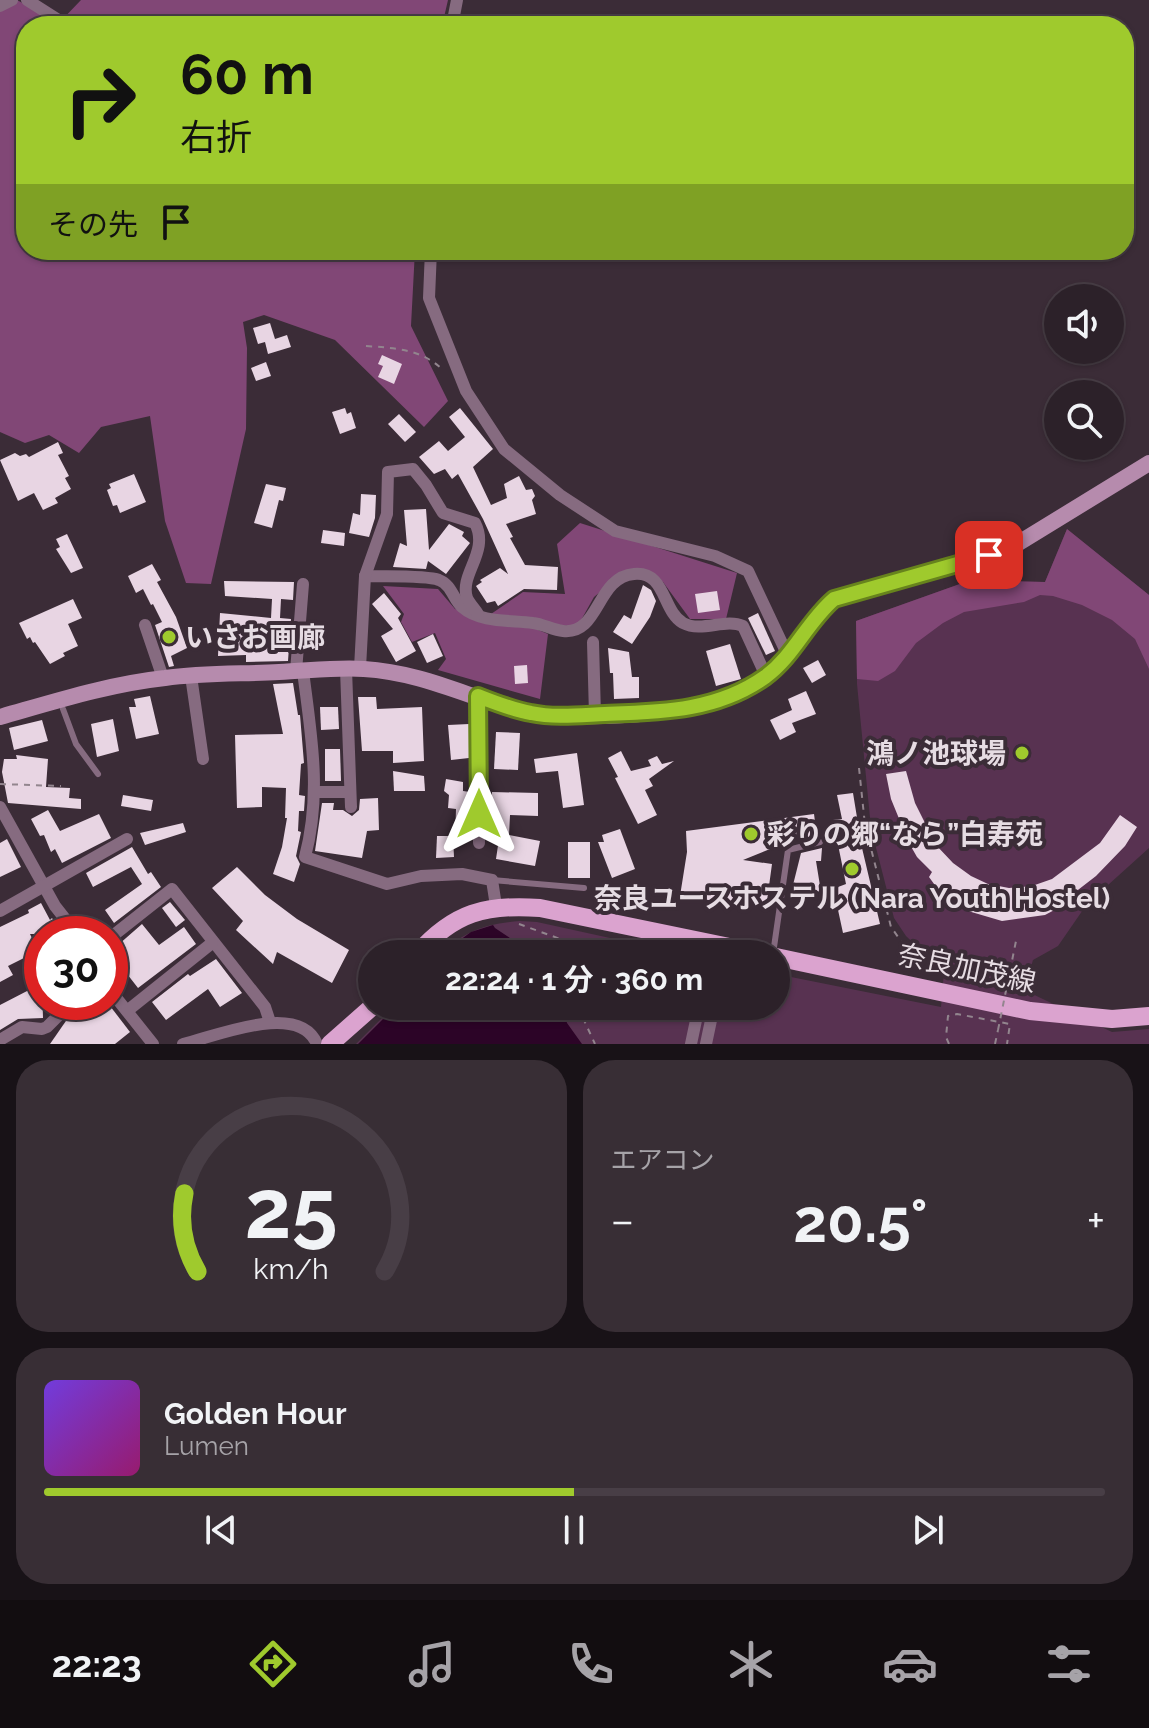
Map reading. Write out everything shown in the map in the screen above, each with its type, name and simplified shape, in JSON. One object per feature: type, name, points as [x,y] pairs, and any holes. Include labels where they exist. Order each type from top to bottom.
[{"type":"main road","points":[[432,940],[465,915],[496,906],[540,908],[680,940]]},
{"type":"main road","name":"奈良加茂線","points":[[790,959],[1030,1011],[1112,1019],[1149,1016]]},
{"type":"main road","points":[[330,1044],[358,1019]]},
{"type":"street","points":[[0,6],[12,0]]},
{"type":"street","points":[[27,0],[52,16]]},
{"type":"street","points":[[431,260],[429,298],[466,391],[504,449],[560,495],[615,531],[715,556],[743,567],[748,571],[788,656]]},
{"type":"street","points":[[0,717],[119,686],[163,678],[353,668],[394,671],[438,682],[534,714],[595,715],[704,706],[733,696],[766,676],[788,656],[819,613],[834,599],[1009,549],[1149,463]]},
{"type":"street","points":[[351,807],[353,668],[365,576],[387,514],[388,472],[413,469],[443,513],[475,523],[481,534],[478,555],[466,587],[467,598],[478,614]]},
{"type":"street","points":[[365,576],[437,579],[450,588],[461,607],[478,614],[574,631],[588,621],[611,585],[632,574],[646,575],[658,585],[683,623],[704,626],[734,623],[743,626],[766,676]]},
{"type":"street","points":[[303,584],[299,671],[316,767],[312,830],[305,857],[387,884],[421,876],[462,874],[492,880],[496,906]]},
{"type":"street","points":[[145,625],[163,678]]},
{"type":"street","points":[[593,642],[595,715]]},
{"type":"street","points":[[191,676],[203,759]]},
{"type":"street","points":[[478,696],[479,843]]},
{"type":"street","points":[[314,792],[350,792]]},
{"type":"street","points":[[2,815],[64,916]]},
{"type":"street","points":[[0,911],[127,839]]},
{"type":"street","points":[[128,924],[172,889],[265,1007],[270,1022]]},
{"type":"street","points":[[128,1010],[212,943]]},
{"type":"street","points":[[128,1012],[153,1044]]},
{"type":"street","points":[[0,1040],[22,1027],[42,1029],[54,1020]]},
{"type":"street","points":[[691,1044],[696,1020]]},
{"type":"street","points":[[706,1044],[711,1020]]},
{"type":"street","points":[[183,1044],[270,1022],[297,1023],[317,1044]]},
{"type":"lane","points":[[63,709],[76,744],[98,774]]},
{"type":"lane","points":[[776,940],[788,850],[820,842]]},
{"type":"lane","points":[[492,880],[584,888]]},
{"type":"path","points":[[366,346],[405,348],[433,360],[444,370]]},
{"type":"path","points":[[859,768],[865,825],[891,927],[937,993]]},
{"type":"path","points":[[0,784],[61,786]]},
{"type":"path","points":[[518,923],[567,940]]},
{"type":"path","points":[[995,1044],[1016,941]]},
{"type":"path","points":[[949,1044],[946,1037],[948,1016],[957,1014],[1010,1024],[1007,1044]]},
{"type":"path","points":[[584,1020],[595,1044]]},
{"type":"shaded area","points":[[17,0],[46,16],[16,16],[16,260],[414,260],[411,326],[448,401],[424,427],[335,340],[264,315],[243,322],[247,348],[246,429],[211,584],[186,583],[165,521],[150,416],[101,427],[79,453],[49,435],[25,443],[0,432],[0,9]]},
{"type":"shaded area","points":[[81,0],[448,0],[444,16],[66,16]]},
{"type":"shaded area","points":[[580,523],[737,573],[726,619],[690,619],[663,582],[625,571],[594,597],[574,627],[491,614],[523,592],[565,594],[557,544]]},
{"type":"shaded area","points":[[1067,529],[1149,595],[1149,848],[1087,904],[1058,946],[1033,960],[1024,990],[1112,1032],[1149,1029],[1149,1044],[356,1044],[380,1020],[790,1020],[790,977],[941,1007],[944,972],[906,936],[894,918],[871,828],[857,684],[856,621],[971,580],[1045,582]]},
{"type":"shaded area","points":[[1067,529],[1149,595],[1149,669],[1135,639],[1112,620],[1082,605],[1040,595],[1024,602],[964,612],[916,643],[895,671],[878,681],[857,679],[856,621],[971,580],[1045,582]]},
{"type":"shaded area","points":[[383,586],[438,589],[455,609],[548,634],[540,699],[438,670],[446,659],[435,633],[412,642],[401,622],[404,614]]},
{"type":"shaded area","points":[[537,922],[619,940],[458,940],[496,924]]},
{"type":"shaded area","points":[[493,925],[513,940],[460,940],[471,932]]},
{"type":"shaded area","points":[[382,1020],[566,1020],[582,1044],[358,1044]]},
{"type":"building","points":[[270,323],[275,339],[287,335],[291,347],[268,354],[265,342],[258,344],[253,328]]},
{"type":"building","points":[[382,355],[402,364],[394,384],[378,377],[383,366],[378,364]]},
{"type":"building","points":[[266,362],[271,376],[256,381],[251,368]]},
{"type":"building","points":[[345,408],[347,414],[351,412],[356,428],[340,434],[332,412]]},
{"type":"building","points":[[460,408],[493,449],[473,467],[491,505],[507,498],[504,484],[519,476],[526,490],[532,489],[536,514],[506,524],[525,565],[558,567],[557,590],[524,589],[498,606],[495,601],[487,603],[476,586],[500,568],[508,574],[458,474],[452,479],[445,469],[434,474],[419,457],[439,441],[448,451],[465,437],[449,417]]},
{"type":"building","points":[[399,414],[416,432],[405,442],[388,424]]},
{"type":"building","points":[[58,442],[63,453],[58,455],[69,476],[65,478],[71,489],[55,498],[58,503],[43,510],[34,493],[18,501],[0,460],[15,453],[29,457]]},
{"type":"building","points":[[134,474],[146,502],[120,513],[117,505],[113,506],[107,490],[111,488],[109,484]]},
{"type":"building","points":[[266,484],[286,488],[283,501],[279,500],[272,528],[254,523]]},
{"type":"building","points":[[361,494],[376,495],[375,518],[369,537],[349,533],[353,513],[360,515]]},
{"type":"building","points":[[426,509],[429,550],[449,524],[464,532],[462,536],[470,543],[446,574],[428,561],[426,569],[393,567],[400,543],[407,546],[404,510]]},
{"type":"building","points":[[323,530],[345,533],[344,546],[321,543]]},
{"type":"building","points":[[67,534],[83,568],[71,573],[56,549],[60,547],[56,539]]},
{"type":"building","points":[[152,564],[187,648],[171,656],[174,666],[169,667],[155,625],[162,622],[143,589],[136,593],[128,576]]},
{"type":"building","points":[[224,581],[294,582],[293,600],[281,599],[280,618],[291,619],[288,661],[246,662],[246,655],[218,656],[220,613],[271,618],[272,599],[225,596]]},
{"type":"building","points":[[643,585],[651,590],[656,601],[650,617],[632,644],[613,632],[624,615],[631,619]]},
{"type":"building","points":[[717,591],[720,610],[698,613],[695,594]]},
{"type":"building","points":[[384,593],[401,614],[398,618],[416,651],[396,662],[381,636],[393,629],[372,604]]},
{"type":"building","points":[[73,599],[82,618],[68,624],[78,646],[50,664],[35,642],[30,637],[27,639],[19,623]]},
{"type":"building","points":[[758,613],[775,651],[766,655],[748,618]]},
{"type":"building","points":[[433,634],[443,656],[427,663],[417,642]]},
{"type":"building","points":[[730,644],[741,679],[716,686],[706,651]]},
{"type":"building","points":[[608,648],[629,652],[632,677],[639,677],[639,698],[614,699]]},
{"type":"building","points":[[818,660],[826,675],[812,683],[803,668]]},
{"type":"building","points":[[527,665],[528,683],[515,684],[514,666]]},
{"type":"building","points":[[293,683],[300,715],[304,763],[301,764],[299,795],[305,796],[304,811],[299,811],[298,831],[301,832],[296,856],[300,864],[294,882],[273,874],[287,818],[286,788],[262,787],[262,807],[237,808],[235,735],[283,734],[273,684]]},
{"type":"building","points":[[806,691],[816,714],[792,723],[796,732],[780,740],[770,720],[792,710],[788,699]]},
{"type":"building","points":[[150,696],[159,734],[136,739],[129,707],[136,707],[134,699]]},
{"type":"building","points":[[358,697],[376,697],[377,709],[422,707],[424,761],[393,763],[393,751],[362,751]]},
{"type":"building","points":[[320,707],[338,707],[339,729],[321,730]]},
{"type":"building","points":[[113,719],[119,751],[97,757],[91,724]]},
{"type":"building","points":[[42,720],[48,741],[14,750],[9,728]]},
{"type":"building","points":[[469,724],[469,758],[451,760],[448,725]]},
{"type":"building","points":[[496,732],[520,733],[518,770],[494,769]]},
{"type":"building","points":[[325,749],[340,749],[341,781],[325,781]]},
{"type":"building","points":[[621,751],[631,771],[651,766],[648,760],[657,756],[662,764],[674,761],[649,779],[653,786],[645,790],[657,815],[638,824],[608,758]]},
{"type":"building","points":[[577,753],[584,805],[563,808],[558,771],[536,773],[534,759]]},
{"type":"building","points":[[16,755],[48,759],[46,787],[70,788],[69,798],[81,799],[81,809],[8,803],[2,772],[4,759],[17,759]]},
{"type":"building","points":[[393,771],[424,776],[425,791],[394,791]]},
{"type":"building","points":[[906,771],[915,803],[936,845],[953,863],[988,884],[1009,888],[1032,886],[1052,879],[1100,843],[1120,815],[1137,827],[1125,846],[1096,876],[1074,893],[1058,900],[1060,907],[1045,915],[1002,921],[968,911],[954,903],[942,895],[929,877],[932,872],[917,857],[909,843],[891,799],[886,774]]},
{"type":"building","points":[[446,779],[463,782],[463,791],[470,792],[470,841],[455,840],[456,809],[448,808],[449,795],[444,791]]},
{"type":"building","points":[[492,792],[538,793],[538,816],[510,815],[509,835],[540,841],[535,866],[496,859],[500,832],[490,832]]},
{"type":"building","points":[[853,793],[880,924],[843,933],[835,896],[822,893],[846,884],[833,820],[842,819],[837,795]]},
{"type":"building","points":[[123,795],[153,800],[151,811],[121,806]]},
{"type":"building","points":[[378,798],[379,830],[367,831],[362,858],[315,851],[322,803],[334,803],[333,810],[343,810],[352,816],[359,810],[360,799]]},
{"type":"building","points":[[48,810],[60,831],[99,814],[111,838],[62,863],[55,849],[51,852],[44,835],[40,836],[31,819]]},
{"type":"building","points":[[814,814],[817,837],[802,840],[802,836],[743,860],[772,864],[766,908],[680,896],[687,852],[686,831]]},
{"type":"building","points":[[183,823],[186,832],[145,845],[140,833]]},
{"type":"building","points":[[620,829],[635,869],[612,878],[598,842],[604,842],[602,835]]},
{"type":"building","points":[[437,836],[453,836],[454,857],[436,858]]},
{"type":"building","points":[[7,839],[21,867],[0,877],[0,843]]},
{"type":"building","points":[[568,842],[590,842],[590,878],[568,878]]},
{"type":"building","points":[[132,847],[148,874],[151,872],[161,887],[123,916],[109,916],[105,910],[142,884],[131,867],[93,887],[86,873]]},
{"type":"building","points":[[822,848],[821,861],[816,861],[821,892],[793,885],[801,853]]},
{"type":"building","points":[[237,867],[265,895],[297,919],[349,950],[332,983],[277,952],[273,964],[236,930],[243,921],[212,888]]},
{"type":"building","points":[[170,902],[185,920],[176,927],[162,908]]},
{"type":"building","points":[[41,903],[48,916],[24,916],[24,958],[8,966],[13,975],[0,982],[0,927],[29,913],[28,910]]},
{"type":"building","points":[[142,924],[159,945],[184,927],[196,944],[138,988],[128,975],[128,936]]},
{"type":"building","points":[[216,959],[242,993],[220,1007],[208,989],[166,1020],[152,1002],[188,974],[190,976]]},
{"type":"building","points":[[24,993],[24,1019],[0,1030],[0,1005]]},
{"type":"building","points":[[67,1020],[121,1020],[130,1032],[115,1044],[50,1044]]},
{"type":"place","name":"いさお画廊","points":[[169,637]]},
{"type":"place","name":"鴻ノ池球場","points":[[1022,753]]},
{"type":"place","name":"彩りの郷“なら”白寿苑","points":[[751,834]]},
{"type":"place","name":"奈良ユースホステル (Nara Youth Hostel)","points":[[852,869]]},
{"type":"route","points":[[479,814],[478,696],[510,708],[549,715],[658,712],[720,701],[749,687],[782,663],[819,613],[834,599],[989,555]]}]
